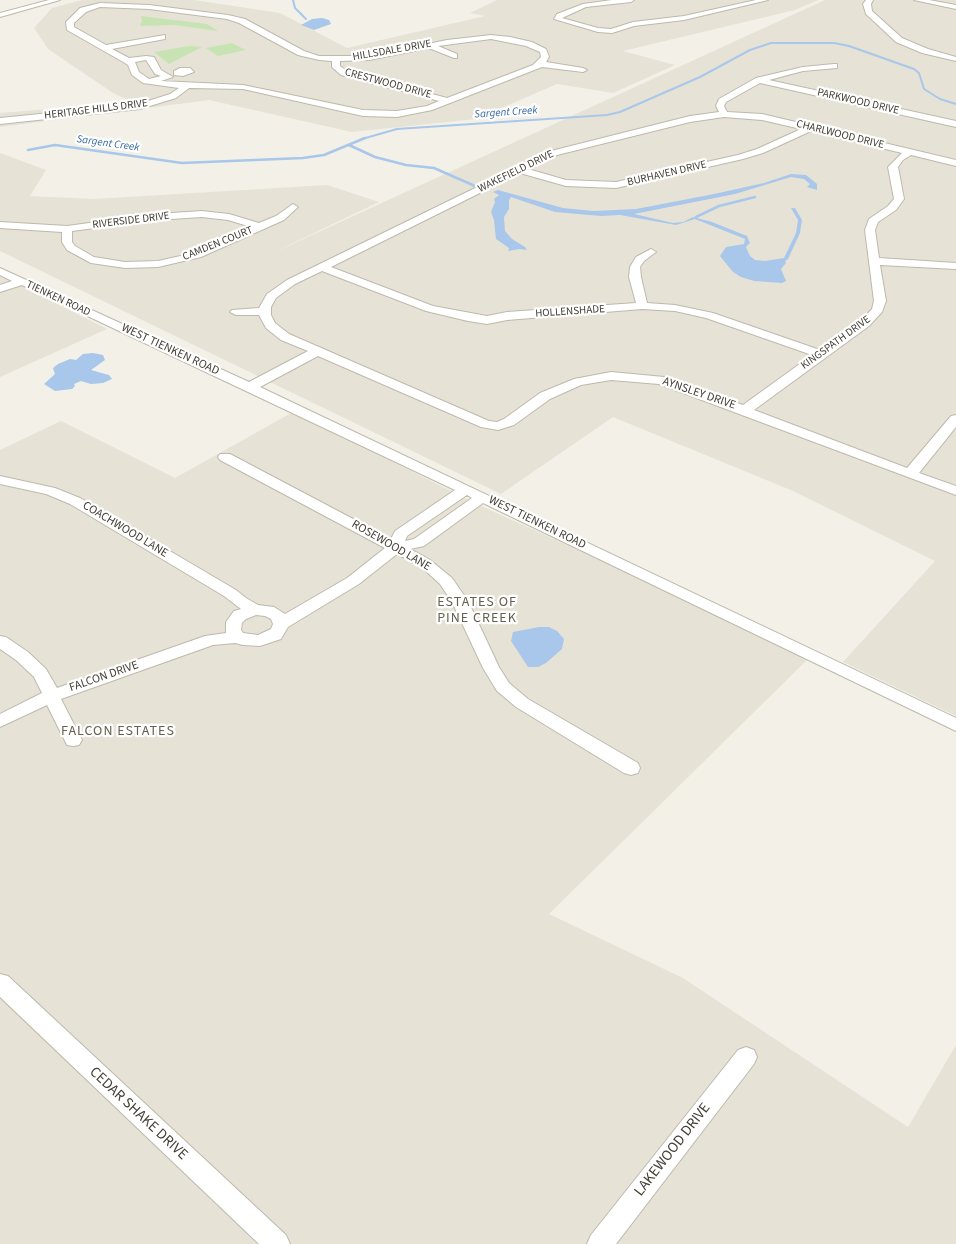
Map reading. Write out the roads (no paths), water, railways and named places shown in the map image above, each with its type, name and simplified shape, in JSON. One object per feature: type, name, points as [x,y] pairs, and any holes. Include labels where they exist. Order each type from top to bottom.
[{"type":"street","points":[[0,15],[58,0]]},
{"type":"street","points":[[631,0],[585,5],[558,17],[566,22],[609,31],[633,24],[684,18],[765,0]]},
{"type":"street","points":[[870,0],[867,4],[870,12],[899,40],[925,51],[956,59]]},
{"type":"street","points":[[917,0],[956,7]]},
{"type":"street","name":"HILLSDALE DRIVE","points":[[149,82],[138,77],[128,61],[73,30],[69,25],[74,17],[86,8],[100,5],[149,7],[228,17],[242,22],[301,53],[336,60],[369,58],[480,37],[510,39],[540,48],[545,57],[541,64]]},
{"type":"street","points":[[104,48],[162,37]]},
{"type":"street","points":[[429,46],[454,56]]},
{"type":"street","points":[[128,61],[151,59],[158,72],[169,77]]},
{"type":"street","name":"CRESTWOOD DRIVE","points":[[336,60],[336,67],[344,74],[449,101]]},
{"type":"street","points":[[149,82],[167,85],[242,87],[352,111],[374,114],[398,114],[419,111],[449,101],[541,64],[583,70]]},
{"type":"street","points":[[724,114],[720,106],[722,101],[759,80],[803,68],[834,66]]},
{"type":"street","points":[[149,82],[181,74]]},
{"type":"street","name":"PARKWOOD DRIVE","points":[[759,80],[956,124]]},
{"type":"street","name":"HERITAGE HILLS DRIVE","points":[[0,121],[140,106],[173,96],[187,86]]},
{"type":"street","name":"CHARLWOOD DRIVE","points":[[724,114],[762,117],[956,163]]},
{"type":"street","name":"WAKEFIELD DRIVE","points":[[265,311],[271,296],[280,289],[321,267],[562,150],[690,119],[724,114]]},
{"type":"street","name":"BURHAVEN DRIVE","points":[[519,170],[566,183],[616,185],[740,157],[811,128]]},
{"type":"street","name":"KINGSPATH DRIVE","points":[[745,410],[865,323],[878,310],[880,301],[871,225],[878,217],[892,208],[899,199],[893,167],[900,158],[909,152]]},
{"type":"street","name":"CAMDEN COURT","points":[[67,229],[67,242],[71,248],[86,258],[108,264],[140,265],[173,262],[197,255],[280,218],[293,207]]},
{"type":"street","name":"RIVERSIDE DRIVE","points":[[0,226],[67,229],[189,214],[229,218],[260,227]]},
{"type":"street","points":[[642,306],[635,277],[635,267],[640,259],[651,252]]},
{"type":"street","points":[[874,261],[956,266]]},
{"type":"street","name":"HOLLENSHADE","points":[[321,267],[430,309],[487,320],[507,316],[642,306],[692,310],[820,354]]},
{"type":"street","name":"TIENKEN ROAD","points":[[0,271],[116,325]]},
{"type":"street","points":[[0,283],[17,280]]},
{"type":"street","points":[[0,289],[17,280]]},
{"type":"street","points":[[236,312],[265,311],[265,316],[270,325],[285,336],[312,349]]},
{"type":"street","name":"WEST TIENKEN ROAD","points":[[116,325],[244,384],[956,725]]},
{"type":"street","points":[[244,384],[312,349]]},
{"type":"street","name":"AYNSLEY DRIVE","points":[[312,349],[486,424],[498,426],[509,422],[544,396],[578,382],[611,376],[660,380],[681,386],[956,491]]},
{"type":"street","points":[[910,474],[956,418]]},
{"type":"street","name":"ROSEWOOD LANE","points":[[225,457],[425,563],[446,581],[460,601],[491,668],[503,687],[522,703],[631,768]]},
{"type":"street","name":"COACHWOOD LANE","points":[[0,480],[50,491],[75,501],[230,593],[241,618]]},
{"type":"street","points":[[396,547],[400,534],[466,490]]},
{"type":"street","points":[[277,619],[275,634],[268,638],[251,641],[241,618],[277,619],[305,608],[353,581],[396,547],[418,543],[483,498]]},
{"type":"street","name":"FALCON DRIVE","points":[[0,721],[51,696],[211,640],[241,618]]},
{"type":"street","points":[[0,640],[22,656],[40,673],[73,740]]},
{"type":"street","name":"CEDAR SHAKE DRIVE","points":[[0,983],[278,1244]]},
{"type":"street","name":"LAKEWOOD DRIVE","points":[[600,1244],[746,1057]]},
{"type":"water","points":[[322,18],[329,20],[331,24],[314,30],[301,25],[312,19]]},
{"type":"water","points":[[791,174],[806,175],[817,184],[817,190],[807,187],[810,184],[804,179],[791,177],[735,194],[634,214],[673,223],[683,222],[693,217],[712,222],[747,236],[750,243],[746,247],[750,256],[755,260],[765,261],[784,258],[796,233],[798,220],[791,208],[795,208],[802,220],[800,233],[788,259],[785,261],[786,263],[781,269],[786,281],[782,283],[754,281],[733,272],[720,256],[726,247],[744,244],[745,239],[695,219],[676,225],[620,215],[601,216],[555,212],[511,197],[509,209],[504,217],[505,231],[527,250],[508,251],[509,248],[496,239],[491,212],[495,202],[494,199],[499,195],[493,192],[498,190],[563,208],[593,211],[636,209],[764,183]]},
{"type":"water","points":[[83,354],[103,355],[105,360],[91,370],[109,375],[112,379],[103,383],[91,384],[81,381],[74,384],[75,386],[72,389],[55,391],[44,384],[55,374],[53,368],[58,364],[70,359],[76,360]]},
{"type":"water","points":[[549,627],[557,631],[564,639],[562,649],[546,663],[538,667],[528,667],[511,641],[513,632]]},
{"type":"waterway","points":[[293,0],[295,8],[306,19]]},
{"type":"waterway","name":"Sargent Creek","points":[[364,138],[397,129],[607,115],[620,112],[700,77],[750,50],[771,43],[834,43],[849,46],[914,69],[919,73],[924,89],[940,99],[956,104]]},
{"type":"waterway","name":"Sargent Creek","points":[[28,150],[55,145],[182,163],[303,158],[324,155],[364,138]]},
{"type":"waterway","points":[[349,145],[375,157],[406,165],[434,168],[475,186]]},
{"type":"waterway","points":[[696,217],[719,206],[755,197]]},
{"type":"district","name":"ESTATES OF PINE CREEK","points":[[477,612]]},
{"type":"district","name":"FALCON ESTATES","points":[[118,732]]}]
